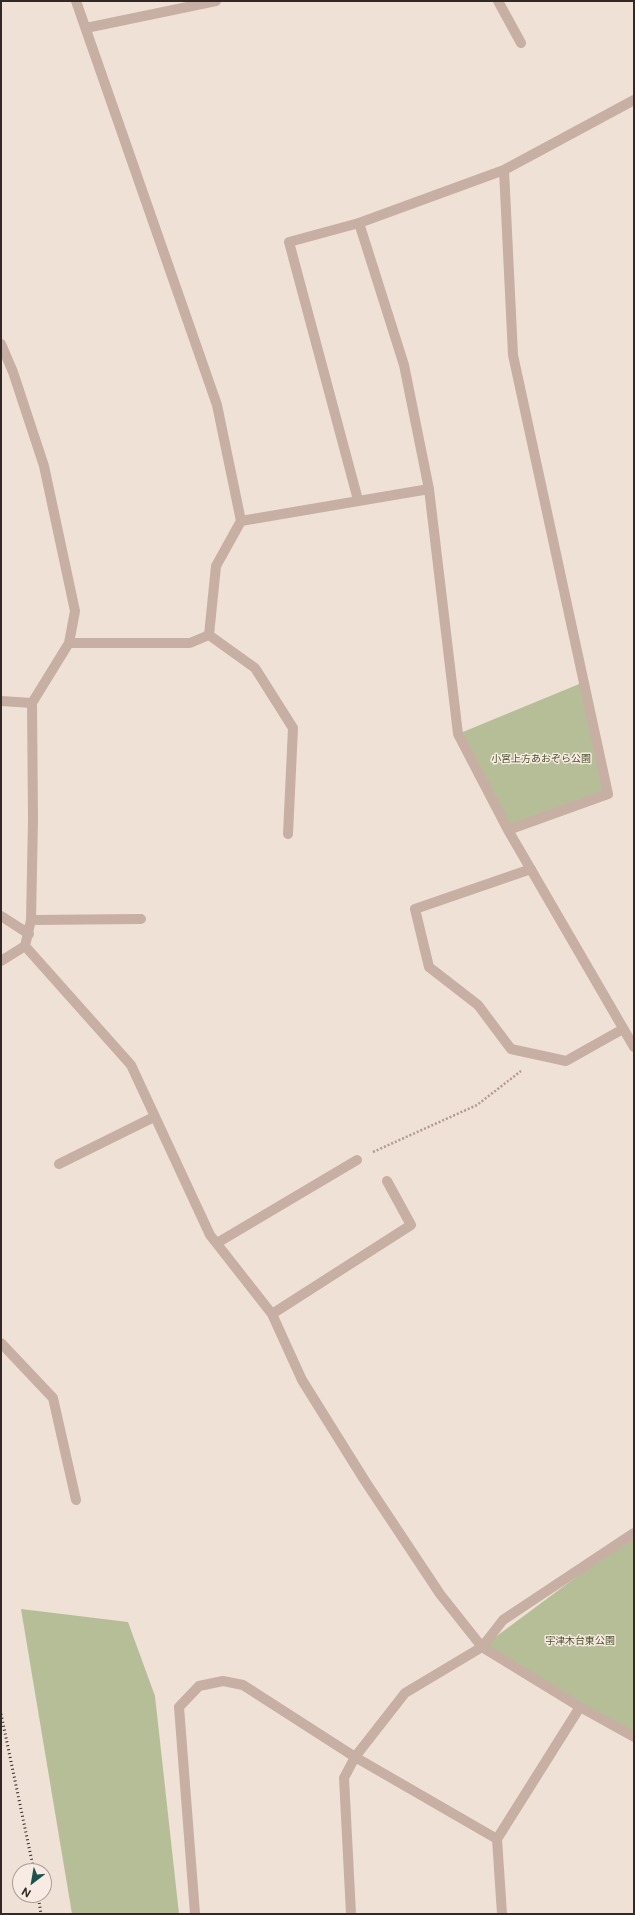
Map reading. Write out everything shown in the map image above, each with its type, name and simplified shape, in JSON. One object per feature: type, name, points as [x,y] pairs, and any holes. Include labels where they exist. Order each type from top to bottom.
[{"type":"street","points":[[76,1],[217,405],[241,521],[216,566],[209,636]]},
{"type":"street","points":[[86,28],[216,1]]},
{"type":"street","points":[[498,1],[521,43]]},
{"type":"street","points":[[358,500],[289,242],[360,223],[504,170],[634,100]]},
{"type":"street","points":[[504,170],[512,355],[608,794],[508,830]]},
{"type":"street","points":[[360,223],[404,365],[428,489],[458,734],[508,830],[622,1029],[634,1047]]},
{"type":"street","points":[[1,344],[13,372],[44,466],[75,611],[68,643],[32,703],[33,819],[31,920],[25,946],[1,961]]},
{"type":"street","points":[[241,521],[428,489]]},
{"type":"street","points":[[68,643],[190,643],[209,636]]},
{"type":"street","points":[[209,636],[255,668],[293,728],[288,834]]},
{"type":"street","points":[[1,701],[32,703]]},
{"type":"street","points":[[531,869],[415,909],[429,967],[478,1006],[511,1049],[566,1061],[622,1029]]},
{"type":"street","points":[[1,916],[28,934]]},
{"type":"street","points":[[31,920],[141,919]]},
{"type":"street","points":[[25,946],[131,1065],[210,1235],[272,1314],[302,1380],[365,1481],[440,1594],[482,1647],[580,1707],[634,1737]]},
{"type":"street","points":[[59,1164],[154,1117]]},
{"type":"street","points":[[217,1243],[357,1160]]},
{"type":"street","points":[[272,1314],[411,1225],[388,1181]]},
{"type":"street","points":[[1,1343],[54,1398],[76,1500]]},
{"type":"street","points":[[351,1914],[344,1778],[355,1757],[405,1693],[482,1647],[503,1620],[634,1533]]},
{"type":"street","points":[[195,1914],[179,1708],[199,1686],[223,1681],[243,1685],[355,1757],[497,1839]]},
{"type":"street","points":[[502,1914],[497,1839],[580,1707]]},
{"type":"path","points":[[357,1160],[477,1105],[524,1069],[544,1056]]},
{"type":"green space","name":"小宮上方あおぞら公園","points":[[584,682],[608,794],[508,830],[458,734]]},
{"type":"green space","name":"宇津木台東公園","points":[[634,1534],[634,1735],[482,1647]]},
{"type":"green space","points":[[21,1609],[128,1622],[155,1696],[179,1914],[72,1914]]},
{"type":"railway","points":[[1,1714],[32,1863]]},
{"type":"railway","points":[[39,1903],[41,1914]]}]
